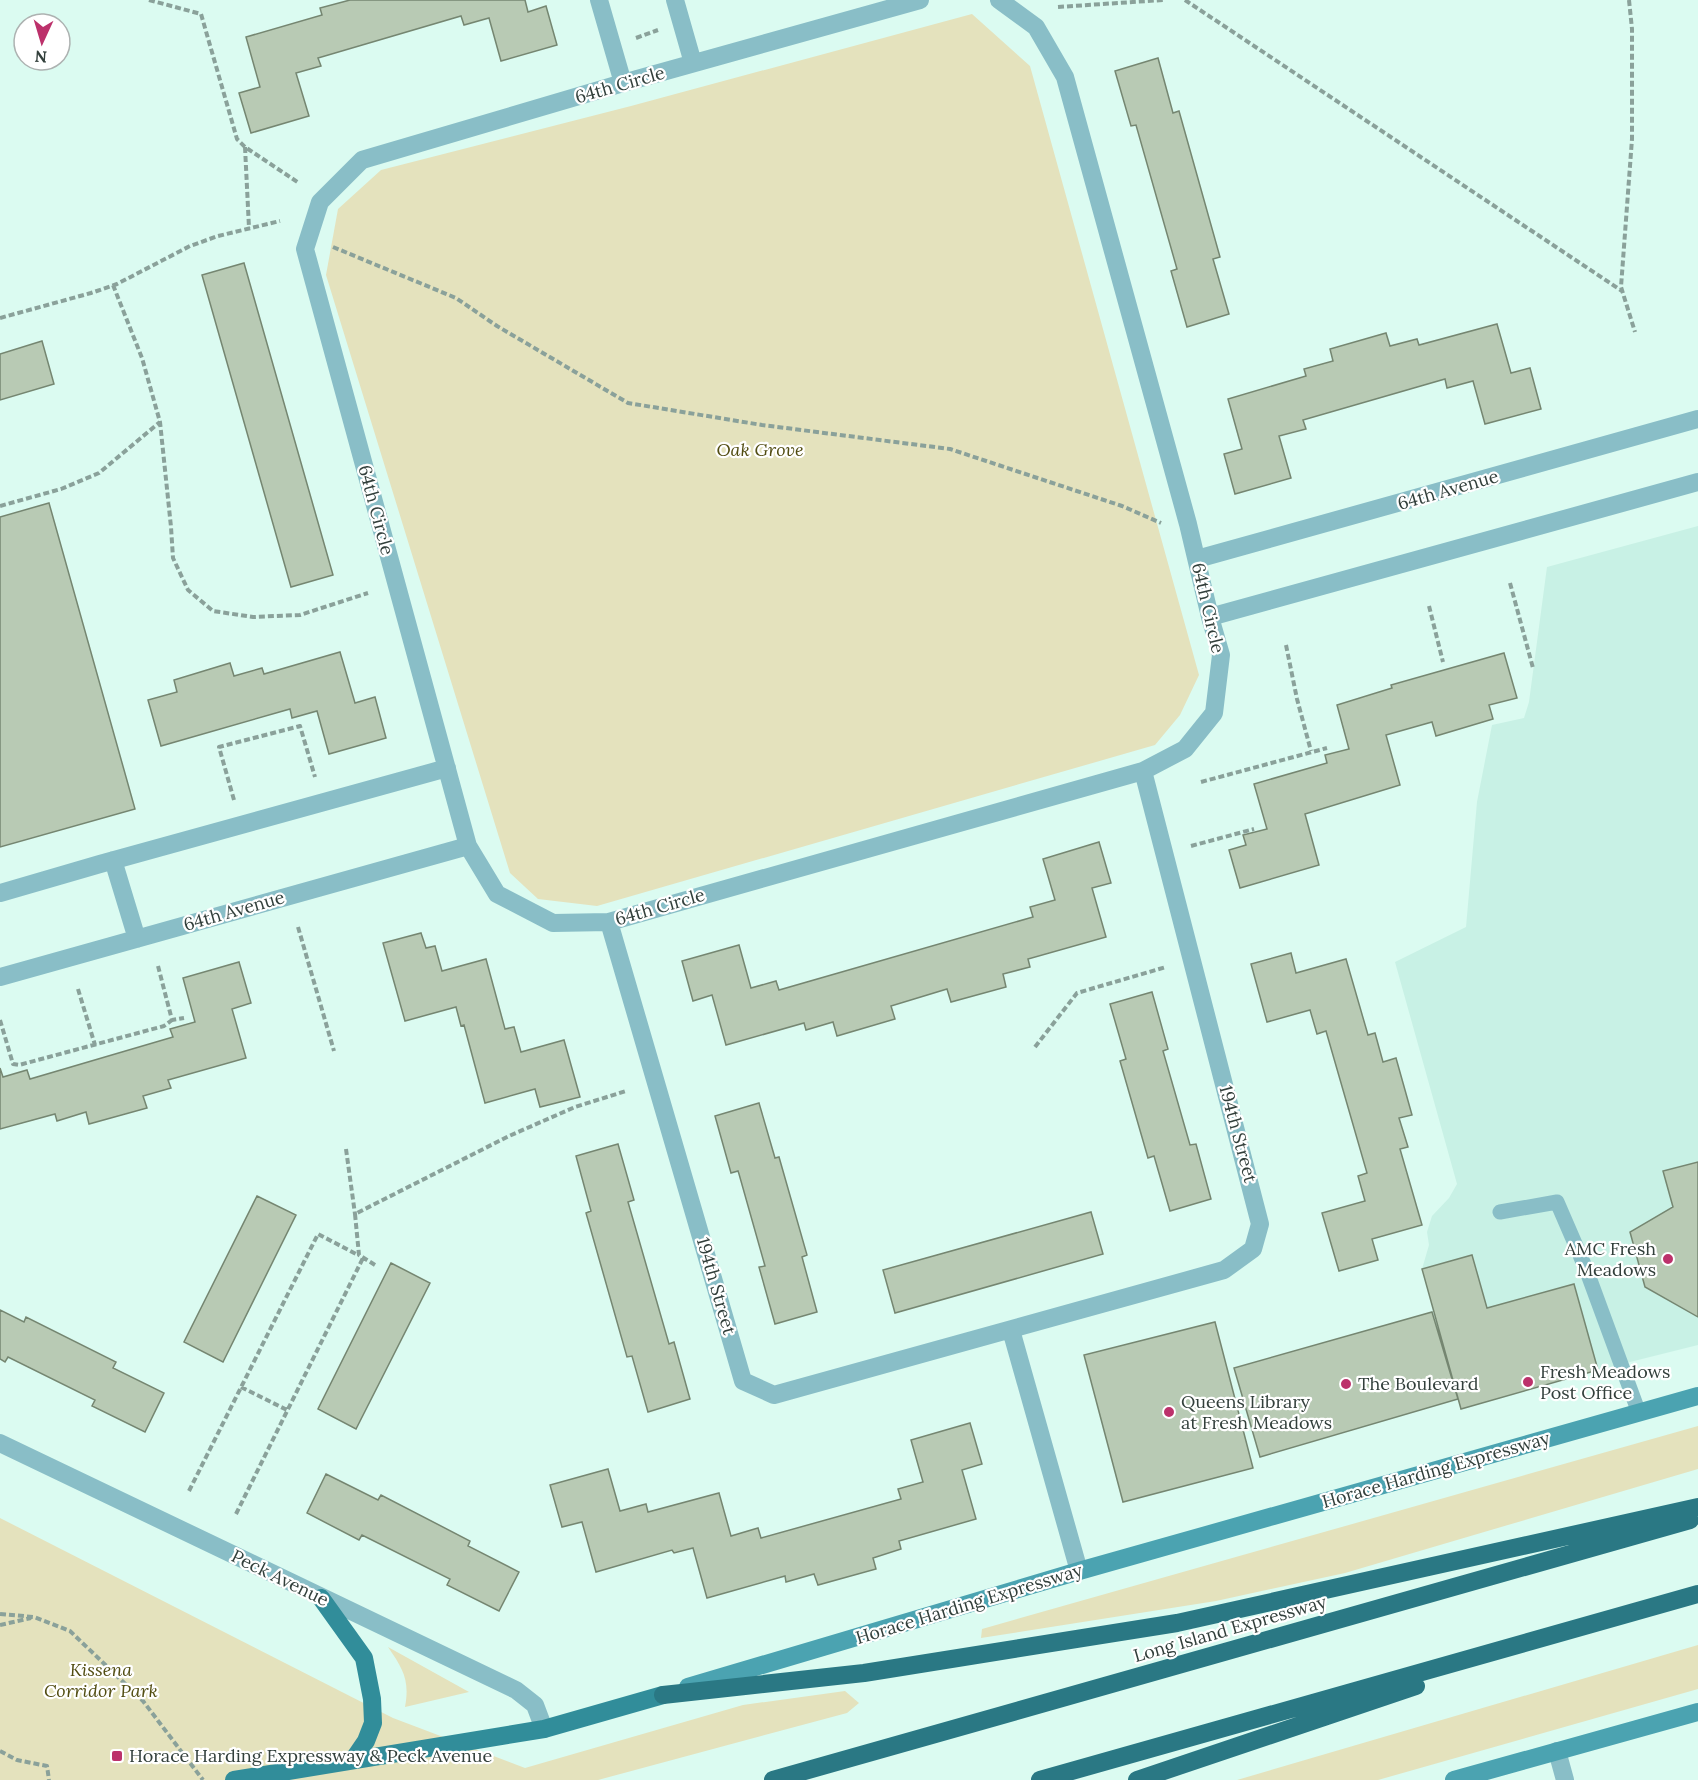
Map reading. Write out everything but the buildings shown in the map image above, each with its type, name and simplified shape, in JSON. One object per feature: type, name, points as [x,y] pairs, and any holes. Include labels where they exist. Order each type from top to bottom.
[{"type":"highway","points":[[663,1695],[864,1673],[1177,1623],[1698,1507]]},
{"type":"highway","name":"Long Island Expressway","points":[[774,1780],[1698,1518]]},
{"type":"highway","points":[[1040,1780],[1698,1594]]},
{"type":"highway","points":[[1137,1780],[1631,1613]]},
{"type":"main road","name":"Horace Harding Expressway","points":[[234,1780],[544,1729],[1079,1571],[1698,1396]]},
{"type":"main road","points":[[321,1598],[364,1658],[373,1723],[366,1741],[353,1760]]},
{"type":"main road","points":[[1454,1780],[1698,1712]]},
{"type":"street","points":[[599,0],[623,83]]},
{"type":"street","points":[[675,0],[693,63]]},
{"type":"street","name":"64th Circle","points":[[920,0],[623,83],[362,160],[320,202],[305,249],[468,846],[496,894],[553,923],[609,922],[1143,771],[1185,749],[1214,713],[1221,655],[1197,559],[1065,77],[1036,27],[999,0]]},
{"type":"street","name":"64th Avenue","points":[[1197,559],[1698,419]]},
{"type":"street","points":[[1210,617],[1698,482]]},
{"type":"street","points":[[0,893],[447,768]]},
{"type":"street","name":"194th Street","points":[[609,922],[743,1381],[774,1395],[1224,1270],[1253,1249],[1260,1224],[1143,771]]},
{"type":"street","name":"64th Avenue","points":[[0,977],[468,846]]},
{"type":"street","points":[[113,860],[137,939]]},
{"type":"street","points":[[1011,1330],[1079,1571]]},
{"type":"street","name":"Peck Avenue","points":[[0,1443],[516,1690],[535,1705],[544,1729]]},
{"type":"street","points":[[1557,1751],[1565,1780]]},
{"type":"lane","points":[[1500,1212],[1557,1202],[1586,1269],[1639,1413]]},
{"type":"path","points":[[149,0],[201,14],[237,139],[245,147],[299,183]]},
{"type":"path","points":[[1058,7],[1163,0]]},
{"type":"path","points":[[1185,0],[1622,291]]},
{"type":"path","points":[[1629,0],[1632,29],[1632,138],[1622,291],[1635,332]]},
{"type":"path","points":[[632,39],[664,28]]},
{"type":"path","points":[[245,147],[249,228]]},
{"type":"path","points":[[0,318],[91,293],[148,269],[190,246],[218,236],[280,221]]},
{"type":"path","points":[[331,247],[456,298],[497,326],[628,403],[762,425],[950,448],[1122,506],[1161,523]]},
{"type":"path","points":[[113,285],[142,358],[160,422],[173,558],[188,590],[213,611],[253,617],[300,615],[368,593]]},
{"type":"path","points":[[0,506],[62,489],[99,473],[160,422]]},
{"type":"path","points":[[1510,583],[1533,668]]},
{"type":"path","points":[[1429,606],[1443,662]]},
{"type":"path","points":[[1286,645],[1311,751]]},
{"type":"path","points":[[235,803],[219,747],[300,726],[316,780]]},
{"type":"path","points":[[1201,782],[1327,748]]},
{"type":"path","points":[[1191,846],[1254,829]]},
{"type":"path","points":[[298,927],[334,1052]]},
{"type":"path","points":[[158,966],[172,1020]]},
{"type":"path","points":[[1035,1047],[1077,993],[1166,967]]},
{"type":"path","points":[[78,989],[95,1045]]},
{"type":"path","points":[[0,1020],[13,1064],[19,1065],[164,1026],[172,1020],[184,1018]]},
{"type":"path","points":[[355,1214],[509,1136],[575,1107],[626,1091]]},
{"type":"path","points":[[236,1514],[361,1256],[346,1149]]},
{"type":"path","points":[[189,1491],[318,1234],[375,1264]]},
{"type":"path","points":[[242,1386],[287,1410]]},
{"type":"path","points":[[0,1614],[34,1617],[70,1630],[142,1701],[203,1780]]},
{"type":"path","points":[[0,1625],[34,1617]]},
{"type":"path","points":[[0,1751],[17,1760],[47,1766],[49,1780]]},
{"type":"shaded area","points":[[1698,526],[1698,1345],[1598,1370],[1461,1409],[1422,1269],[1429,1245],[1427,1232],[1432,1216],[1449,1198],[1457,1184],[1395,962],[1466,927],[1477,802],[1492,725],[1524,718],[1529,702],[1547,567]]},
{"type":"green space","name":"Oak Grove","points":[[972,14],[1030,66],[1199,675],[1180,715],[1155,745],[597,906],[538,899],[510,873],[326,275],[338,209],[381,170],[631,106]]},
{"type":"green space","points":[[1698,1426],[1698,1469],[1345,1573],[1216,1601],[981,1638],[982,1629]]},
{"type":"green space","name":"Kissena Corridor Park","points":[[0,1518],[393,1718],[525,1768],[743,1705],[845,1691],[859,1703],[847,1713],[598,1780],[0,1780]]},
{"type":"green space","points":[[1698,1645],[1698,1689],[1378,1780],[1237,1780]]},
{"type":"green space","points":[[388,1647],[469,1692],[405,1707],[406,1682],[398,1662]]},
{"type":"place","name":"AMC Fresh Meadows","points":[[1668,1259]]},
{"type":"place","name":"Fresh Meadows Post Office","points":[[1528,1382]]},
{"type":"place","name":"The Boulevard","points":[[1346,1384]]},
{"type":"place","name":"Queens Library at Fresh Meadows","points":[[1169,1412]]},
{"type":"place","name":"Horace Harding Expressway & Peck Avenue","points":[[117,1756]]}]
